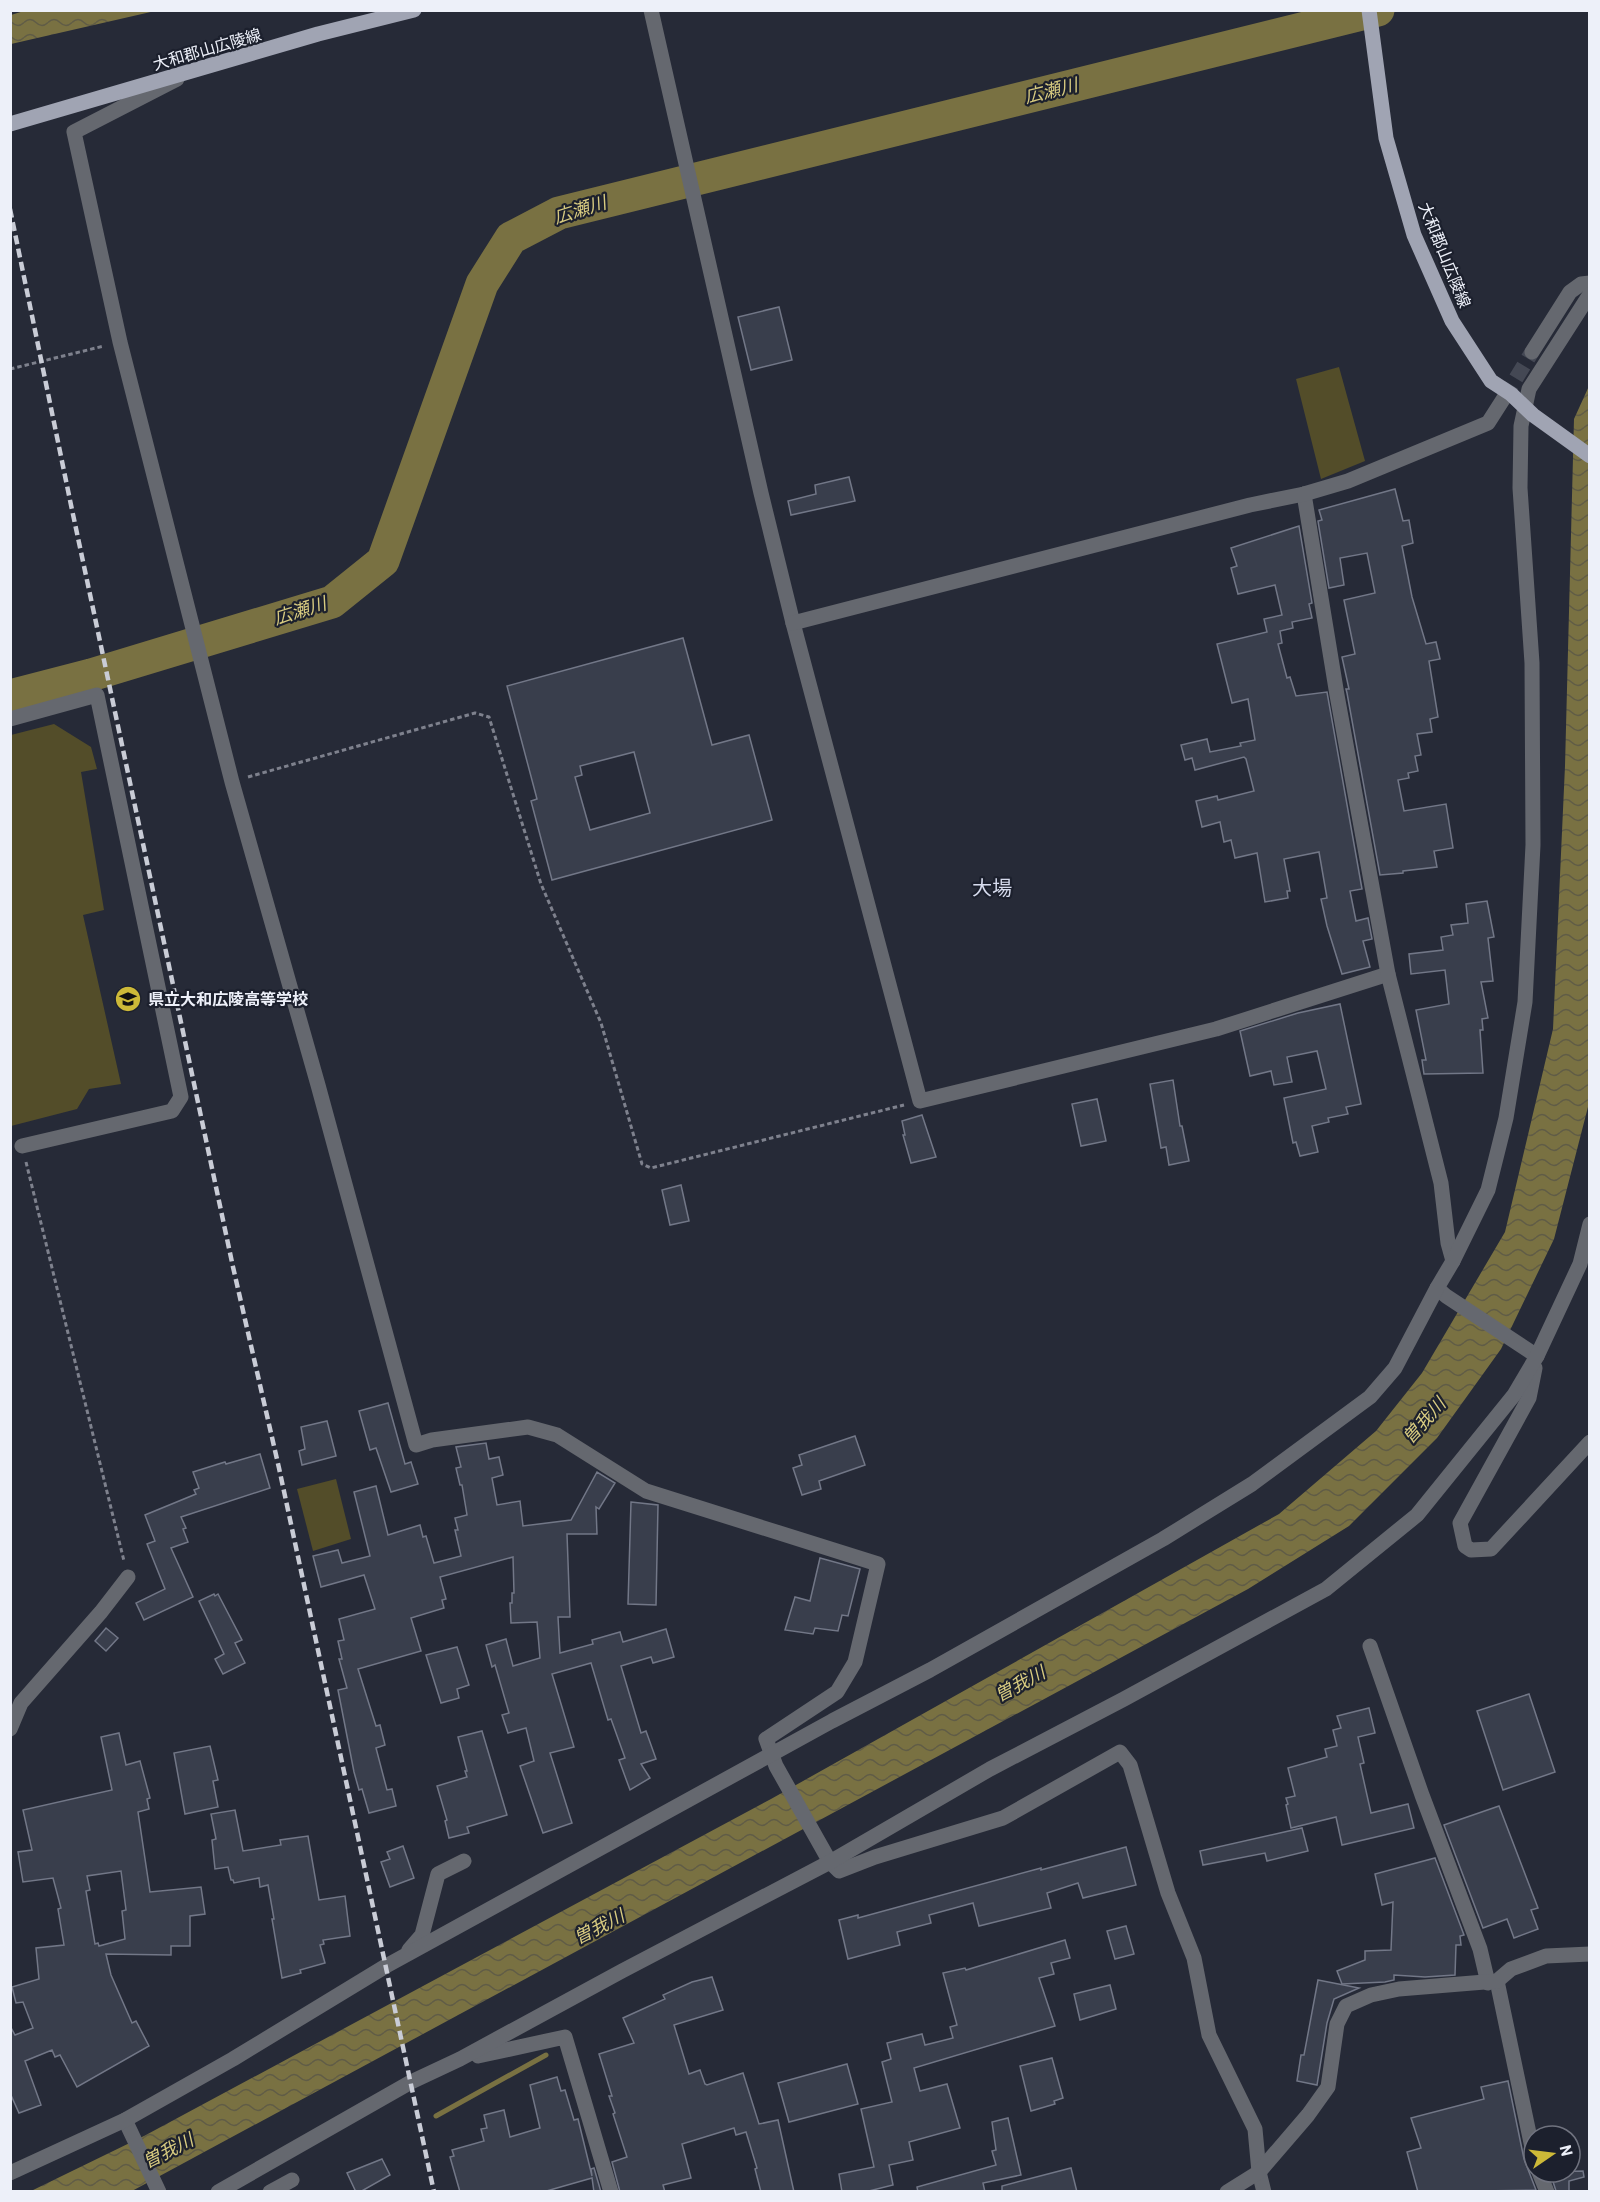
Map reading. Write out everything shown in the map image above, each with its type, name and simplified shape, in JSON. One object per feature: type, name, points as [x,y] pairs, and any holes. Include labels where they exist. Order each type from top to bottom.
[{"type":"main road","name":"大和郡山広陵線","points":[[10,124],[318,34],[414,10]]},
{"type":"main road","name":"大和郡山広陵線","points":[[1369,10],[1386,138],[1414,235],[1452,321],[1491,381],[1590,456]]},
{"type":"street","points":[[651,10],[743,418],[793,623],[920,1101],[1216,1029],[1388,974]]},
{"type":"street","points":[[190,73],[74,132],[120,342],[201,665],[416,1444],[528,1427],[557,1435],[646,1491],[878,1564],[855,1662],[837,1692],[766,1739],[774,1761],[828,1858],[839,1871],[875,1857],[1003,1818],[1120,1752],[1130,1765],[1168,1893],[1194,1958],[1209,2035],[1255,2129],[1259,2172],[1264,2192]]},
{"type":"street","points":[[1532,352],[1570,292],[1581,284],[1590,284]]},
{"type":"street","points":[[10,2173],[125,2120],[233,2059],[386,1966],[774,1761],[1163,1539],[1252,1484],[1370,1397],[1395,1368],[1441,1292],[1453,1261],[1488,1190],[1506,1118],[1525,1002],[1533,845],[1532,663],[1520,488],[1521,426],[1528,411],[1529,389],[1590,294]]},
{"type":"street","points":[[793,623],[1348,481],[1488,423],[1504,398]]},
{"type":"street","points":[[1304,494],[1337,695],[1388,974],[1441,1183],[1448,1243],[1453,1261]]},
{"type":"street","points":[[10,719],[97,695],[181,1097],[172,1111],[22,1146]]},
{"type":"street","points":[[218,2192],[411,2082],[460,2059],[990,1769],[1326,1589],[1417,1515],[1514,1395],[1537,1356],[1580,1264],[1590,1224]]},
{"type":"street","points":[[1441,1292],[1537,1356]]},
{"type":"street","points":[[1537,1356],[1529,1398],[1460,1522],[1465,1546],[1471,1550],[1491,1549],[1590,1442]]},
{"type":"street","points":[[10,1729],[21,1703],[101,1612],[128,1577]]},
{"type":"street","points":[[1370,1646],[1422,1795],[1492,1982],[1526,2124]]},
{"type":"street","points":[[401,1959],[422,1935],[438,1874],[464,1861]]},
{"type":"street","points":[[1227,2192],[1259,2172],[1308,2115],[1328,2087],[1336,2024],[1346,2006],[1371,1995],[1399,1989],[1492,1982],[1511,1969],[1546,1956],[1590,1954]]},
{"type":"street","points":[[460,2059],[565,2037],[611,2192]]},
{"type":"street","points":[[125,2120],[159,2192]]},
{"type":"street","points":[[270,2192],[292,2180]]},
{"type":"path","points":[[10,369],[120,342]]},
{"type":"path","points":[[232,782],[475,712],[489,717],[540,884],[601,1023],[642,1164],[651,1168],[920,1101]]},
{"type":"path","points":[[22,1146],[128,1577]]},
{"type":"shaded area","points":[[1339,367],[1365,461],[1321,479],[1296,379]]},
{"type":"shaded area","points":[[54,724],[91,747],[97,769],[81,772],[104,910],[83,915],[121,1084],[89,1089],[77,1109],[11,1126],[11,735]]},
{"type":"shaded area","points":[[336,1479],[351,1539],[313,1551],[297,1489]]},
{"type":"water","points":[[27,10],[155,11],[11,44],[11,15]]},
{"type":"water","name":"曽我川","points":[[1589,386],[1589,1103],[1554,1239],[1501,1349],[1437,1438],[1349,1526],[1248,1589],[132,2191],[29,2192],[144,2136],[771,1799],[1279,1514],[1376,1431],[1422,1373],[1505,1232],[1553,1029],[1565,766],[1574,419]]},
{"type":"building","points":[[779,307],[792,360],[751,370],[738,317]]},
{"type":"building","points":[[849,477],[855,501],[791,515],[788,501],[816,494],[815,485]]},
{"type":"building","points":[[1395,489],[1403,521],[1409,520],[1413,543],[1402,546],[1412,597],[1426,644],[1436,642],[1440,659],[1429,661],[1438,717],[1430,719],[1432,732],[1417,734],[1421,755],[1415,756],[1418,771],[1408,773],[1409,778],[1398,780],[1404,811],[1446,804],[1453,848],[1434,851],[1437,867],[1380,875],[1342,657],[1355,654],[1344,600],[1375,593],[1367,553],[1340,558],[1344,585],[1329,588],[1318,521],[1322,520],[1319,510]]},
{"type":"building","points":[[1299,526],[1312,603],[1309,604],[1312,618],[1292,622],[1293,628],[1280,631],[1282,643],[1278,644],[1287,678],[1290,677],[1296,696],[1327,692],[1362,889],[1350,891],[1356,921],[1368,918],[1372,939],[1363,941],[1370,967],[1342,974],[1321,899],[1327,898],[1319,852],[1284,859],[1290,891],[1287,891],[1288,898],[1265,902],[1257,853],[1235,858],[1231,840],[1224,842],[1220,822],[1202,827],[1196,801],[1217,796],[1218,800],[1254,791],[1246,759],[1244,757],[1195,770],[1192,758],[1185,760],[1181,745],[1207,739],[1210,752],[1241,746],[1240,743],[1255,740],[1248,699],[1232,703],[1217,644],[1267,632],[1264,619],[1282,615],[1275,585],[1238,594],[1231,568],[1237,566],[1231,548]]},
{"type":"building","points":[[683,638],[712,745],[749,735],[772,820],[552,880],[531,801],[537,799],[507,686]],"holes":[[[634,752],[650,813],[590,830],[575,777],[582,775],[580,766]]]},
{"type":"building","points":[[1487,901],[1494,937],[1488,938],[1493,981],[1481,982],[1488,1018],[1482,1019],[1483,1030],[1480,1030],[1483,1073],[1424,1074],[1422,1060],[1426,1060],[1416,1010],[1449,1004],[1445,970],[1411,974],[1409,954],[1443,950],[1441,937],[1453,935],[1451,925],[1468,923],[1466,904]]},
{"type":"building","points":[[1340,1004],[1361,1104],[1346,1107],[1348,1114],[1328,1118],[1329,1122],[1312,1126],[1318,1152],[1300,1156],[1296,1142],[1293,1143],[1284,1098],[1326,1089],[1317,1051],[1287,1057],[1292,1082],[1274,1085],[1271,1071],[1250,1076],[1240,1031],[1298,1013]]},
{"type":"building","points":[[1173,1080],[1180,1126],[1182,1126],[1189,1161],[1169,1165],[1166,1147],[1161,1148],[1150,1084]]},
{"type":"building","points":[[1097,1099],[1106,1141],[1081,1146],[1072,1104]]},
{"type":"building","points":[[922,1115],[936,1157],[911,1163],[903,1135],[905,1135],[902,1121]]},
{"type":"building","points":[[681,1185],[689,1221],[670,1225],[662,1190]]},
{"type":"building","points":[[388,1403],[405,1464],[411,1462],[418,1484],[391,1492],[376,1448],[370,1450],[359,1411]]},
{"type":"building","points":[[327,1421],[336,1456],[302,1465],[299,1451],[305,1449],[301,1427]]},
{"type":"building","points":[[855,1436],[865,1465],[819,1481],[821,1489],[802,1495],[793,1468],[802,1465],[799,1455]]},
{"type":"building","points":[[486,1443],[489,1459],[499,1457],[503,1475],[492,1478],[497,1505],[520,1501],[523,1526],[571,1520],[597,1472],[615,1483],[599,1509],[596,1507],[597,1534],[567,1534],[570,1617],[558,1617],[560,1653],[593,1644],[592,1640],[620,1632],[623,1642],[666,1629],[674,1657],[653,1663],[651,1657],[621,1666],[641,1733],[646,1731],[656,1759],[641,1764],[650,1778],[630,1790],[619,1760],[625,1758],[611,1719],[608,1720],[591,1663],[552,1674],[574,1747],[550,1753],[572,1823],[543,1833],[520,1766],[534,1761],[526,1728],[508,1733],[502,1715],[509,1713],[495,1665],[492,1667],[486,1645],[506,1639],[513,1666],[540,1658],[537,1622],[511,1623],[510,1603],[512,1603],[512,1593],[514,1593],[513,1557],[440,1577],[446,1599],[442,1600],[444,1608],[411,1618],[421,1651],[358,1669],[376,1726],[380,1725],[385,1745],[376,1748],[387,1790],[392,1789],[396,1806],[369,1813],[354,1772],[338,1690],[347,1688],[339,1659],[342,1659],[338,1641],[344,1640],[339,1619],[375,1609],[364,1575],[321,1587],[313,1556],[338,1550],[342,1563],[370,1556],[354,1492],[376,1486],[388,1535],[420,1525],[423,1537],[426,1536],[434,1563],[461,1556],[455,1530],[458,1530],[455,1518],[467,1515],[462,1485],[460,1485],[456,1468],[461,1467],[456,1447]]},
{"type":"building","points":[[260,1454],[270,1488],[181,1517],[186,1528],[183,1529],[188,1542],[171,1548],[193,1597],[144,1620],[136,1603],[165,1589],[147,1544],[155,1541],[145,1515],[196,1494],[194,1490],[199,1488],[193,1472]]},
{"type":"building","points":[[631,1502],[658,1505],[656,1605],[628,1604]]},
{"type":"building","points":[[820,1558],[860,1569],[848,1616],[842,1615],[838,1631],[815,1628],[813,1634],[785,1630],[795,1597],[810,1601]]},
{"type":"building","points":[[214,1594],[215,1596],[218,1594],[242,1640],[235,1643],[245,1663],[223,1674],[215,1659],[224,1654],[199,1601]]},
{"type":"building","points":[[106,1628],[118,1638],[106,1651],[95,1641]]},
{"type":"building","points":[[457,1647],[469,1685],[457,1689],[459,1698],[441,1703],[426,1655]]},
{"type":"building","points":[[1529,1694],[1555,1772],[1503,1790],[1477,1711]]},
{"type":"building","points":[[1369,1708],[1375,1733],[1358,1737],[1364,1763],[1360,1764],[1371,1813],[1408,1804],[1414,1828],[1342,1845],[1336,1817],[1291,1828],[1286,1798],[1295,1796],[1288,1768],[1327,1757],[1325,1749],[1337,1746],[1333,1730],[1341,1728],[1337,1716]]},
{"type":"building","points":[[482,1731],[507,1815],[467,1827],[469,1833],[449,1838],[445,1821],[447,1820],[437,1786],[467,1777],[458,1737]]},
{"type":"building","points":[[119,1733],[126,1765],[140,1761],[150,1798],[147,1799],[149,1809],[138,1812],[150,1892],[201,1887],[205,1914],[190,1916],[190,1946],[171,1946],[171,1955],[106,1954],[111,1975],[132,2023],[136,2021],[149,2046],[77,2087],[60,2055],[55,2057],[52,2050],[25,2061],[41,2105],[19,2113],[10,2093],[10,2026],[15,2035],[33,2028],[23,2002],[16,2003],[12,1987],[39,1979],[36,1948],[64,1945],[58,1909],[61,1908],[53,1878],[23,1882],[18,1852],[32,1850],[23,1810],[112,1790],[101,1737]],"holes":[[[121,1871],[126,1910],[122,1911],[125,1939],[99,1946],[98,1943],[95,1944],[86,1891],[90,1890],[87,1876]]]},
{"type":"building","points":[[210,1746],[218,1780],[213,1781],[218,1807],[185,1814],[174,1753]]},
{"type":"building","points":[[1499,1806],[1538,1908],[1531,1910],[1538,1929],[1514,1938],[1507,1919],[1483,1928],[1444,1825]]},
{"type":"building","points":[[235,1810],[243,1851],[281,1845],[280,1840],[308,1836],[319,1900],[345,1896],[350,1936],[323,1940],[324,1944],[320,1945],[325,1963],[282,1978],[268,1885],[260,1887],[259,1878],[234,1883],[228,1867],[215,1869],[212,1840],[216,1839],[211,1814]]},
{"type":"building","points":[[1302,1828],[1308,1851],[1267,1861],[1265,1853],[1203,1865],[1200,1851]]},
{"type":"building","points":[[403,1846],[414,1878],[390,1887],[381,1862],[390,1859],[387,1852]]},
{"type":"building","points":[[1126,1847],[1136,1885],[1083,1898],[1078,1883],[1047,1893],[1051,1908],[979,1926],[973,1903],[929,1915],[931,1923],[897,1932],[900,1945],[848,1959],[839,1920],[858,1915],[858,1918]]},
{"type":"building","points":[[1435,1858],[1464,1935],[1460,1936],[1461,1945],[1456,1945],[1455,1975],[1425,1977],[1394,1975],[1394,1980],[1385,1982],[1342,1984],[1337,1971],[1365,1960],[1365,1951],[1391,1950],[1393,1902],[1382,1905],[1375,1874]]},
{"type":"building","points":[[1126,1926],[1134,1954],[1115,1959],[1107,1931]]},
{"type":"building","points":[[1065,1940],[1070,1958],[1051,1963],[1054,1974],[1039,1978],[1055,2026],[914,2068],[920,2091],[947,2084],[960,2128],[909,2142],[913,2160],[889,2165],[893,2185],[865,2192],[842,2192],[839,2174],[874,2167],[861,2109],[892,2102],[882,2062],[891,2059],[887,2043],[922,2034],[925,2045],[953,2038],[950,2027],[957,2025],[943,1973],[965,1968],[966,1970]]},
{"type":"building","points":[[712,1977],[723,2010],[674,2025],[689,2074],[700,2070],[707,2085],[743,2073],[759,2124],[778,2120],[794,2192],[761,2192],[755,2169],[757,2168],[746,2132],[736,2135],[734,2128],[682,2144],[691,2178],[663,2185],[665,2192],[620,2192],[612,2162],[627,2157],[613,2114],[615,2113],[609,2096],[612,2096],[599,2054],[634,2043],[623,2018],[665,1999],[663,1995],[692,1982]]},
{"type":"building","points":[[1318,1980],[1359,1988],[1334,1999],[1327,2023],[1317,2085],[1297,2081]]},
{"type":"building","points":[[1110,1985],[1116,2009],[1080,2020],[1074,1994]]},
{"type":"building","points":[[1052,2058],[1063,2098],[1054,2101],[1055,2104],[1031,2111],[1020,2066]]},
{"type":"building","points":[[847,2064],[858,2104],[789,2122],[778,2083]]},
{"type":"building","points":[[557,2077],[561,2091],[565,2090],[574,2120],[578,2119],[592,2176],[591,2169],[594,2168],[601,2192],[594,2192],[592,2178],[543,2192],[460,2192],[450,2157],[454,2156],[452,2150],[484,2141],[481,2129],[487,2128],[484,2115],[504,2110],[510,2137],[540,2128],[530,2085]]},
{"type":"building","points":[[1508,2081],[1522,2149],[1522,2184],[1534,2184],[1536,2190],[1418,2192],[1407,2152],[1421,2148],[1411,2118],[1484,2099],[1481,2087]]},
{"type":"building","points":[[1008,2118],[1021,2175],[983,2183],[985,2192],[918,2192],[917,2187],[996,2165],[992,2151],[996,2150],[992,2122]]},
{"type":"building","points":[[382,2159],[390,2175],[356,2192],[347,2173]]},
{"type":"building","points":[[1071,2168],[1077,2192],[1002,2192],[1002,2186]]},
{"type":"building","points":[[1554,2184],[1569,2184],[1569,2191],[1556,2191]]},
{"type":"waterway","name":"広瀬川","points":[[10,696],[91,675],[332,602],[383,561],[482,284],[511,238],[559,213],[1378,10]]},
{"type":"waterway","points":[[436,2116],[546,2055]]},
{"type":"tunnel","points":[[1504,398],[1532,352]]},
{"type":"railway","points":[[10,209],[233,1267],[279,1468],[434,2192]]},
{"type":"place","name":"県立大和広陵高等学校","points":[[128,999]]},
{"type":"district","name":"大場","points":[[992,888]]}]
